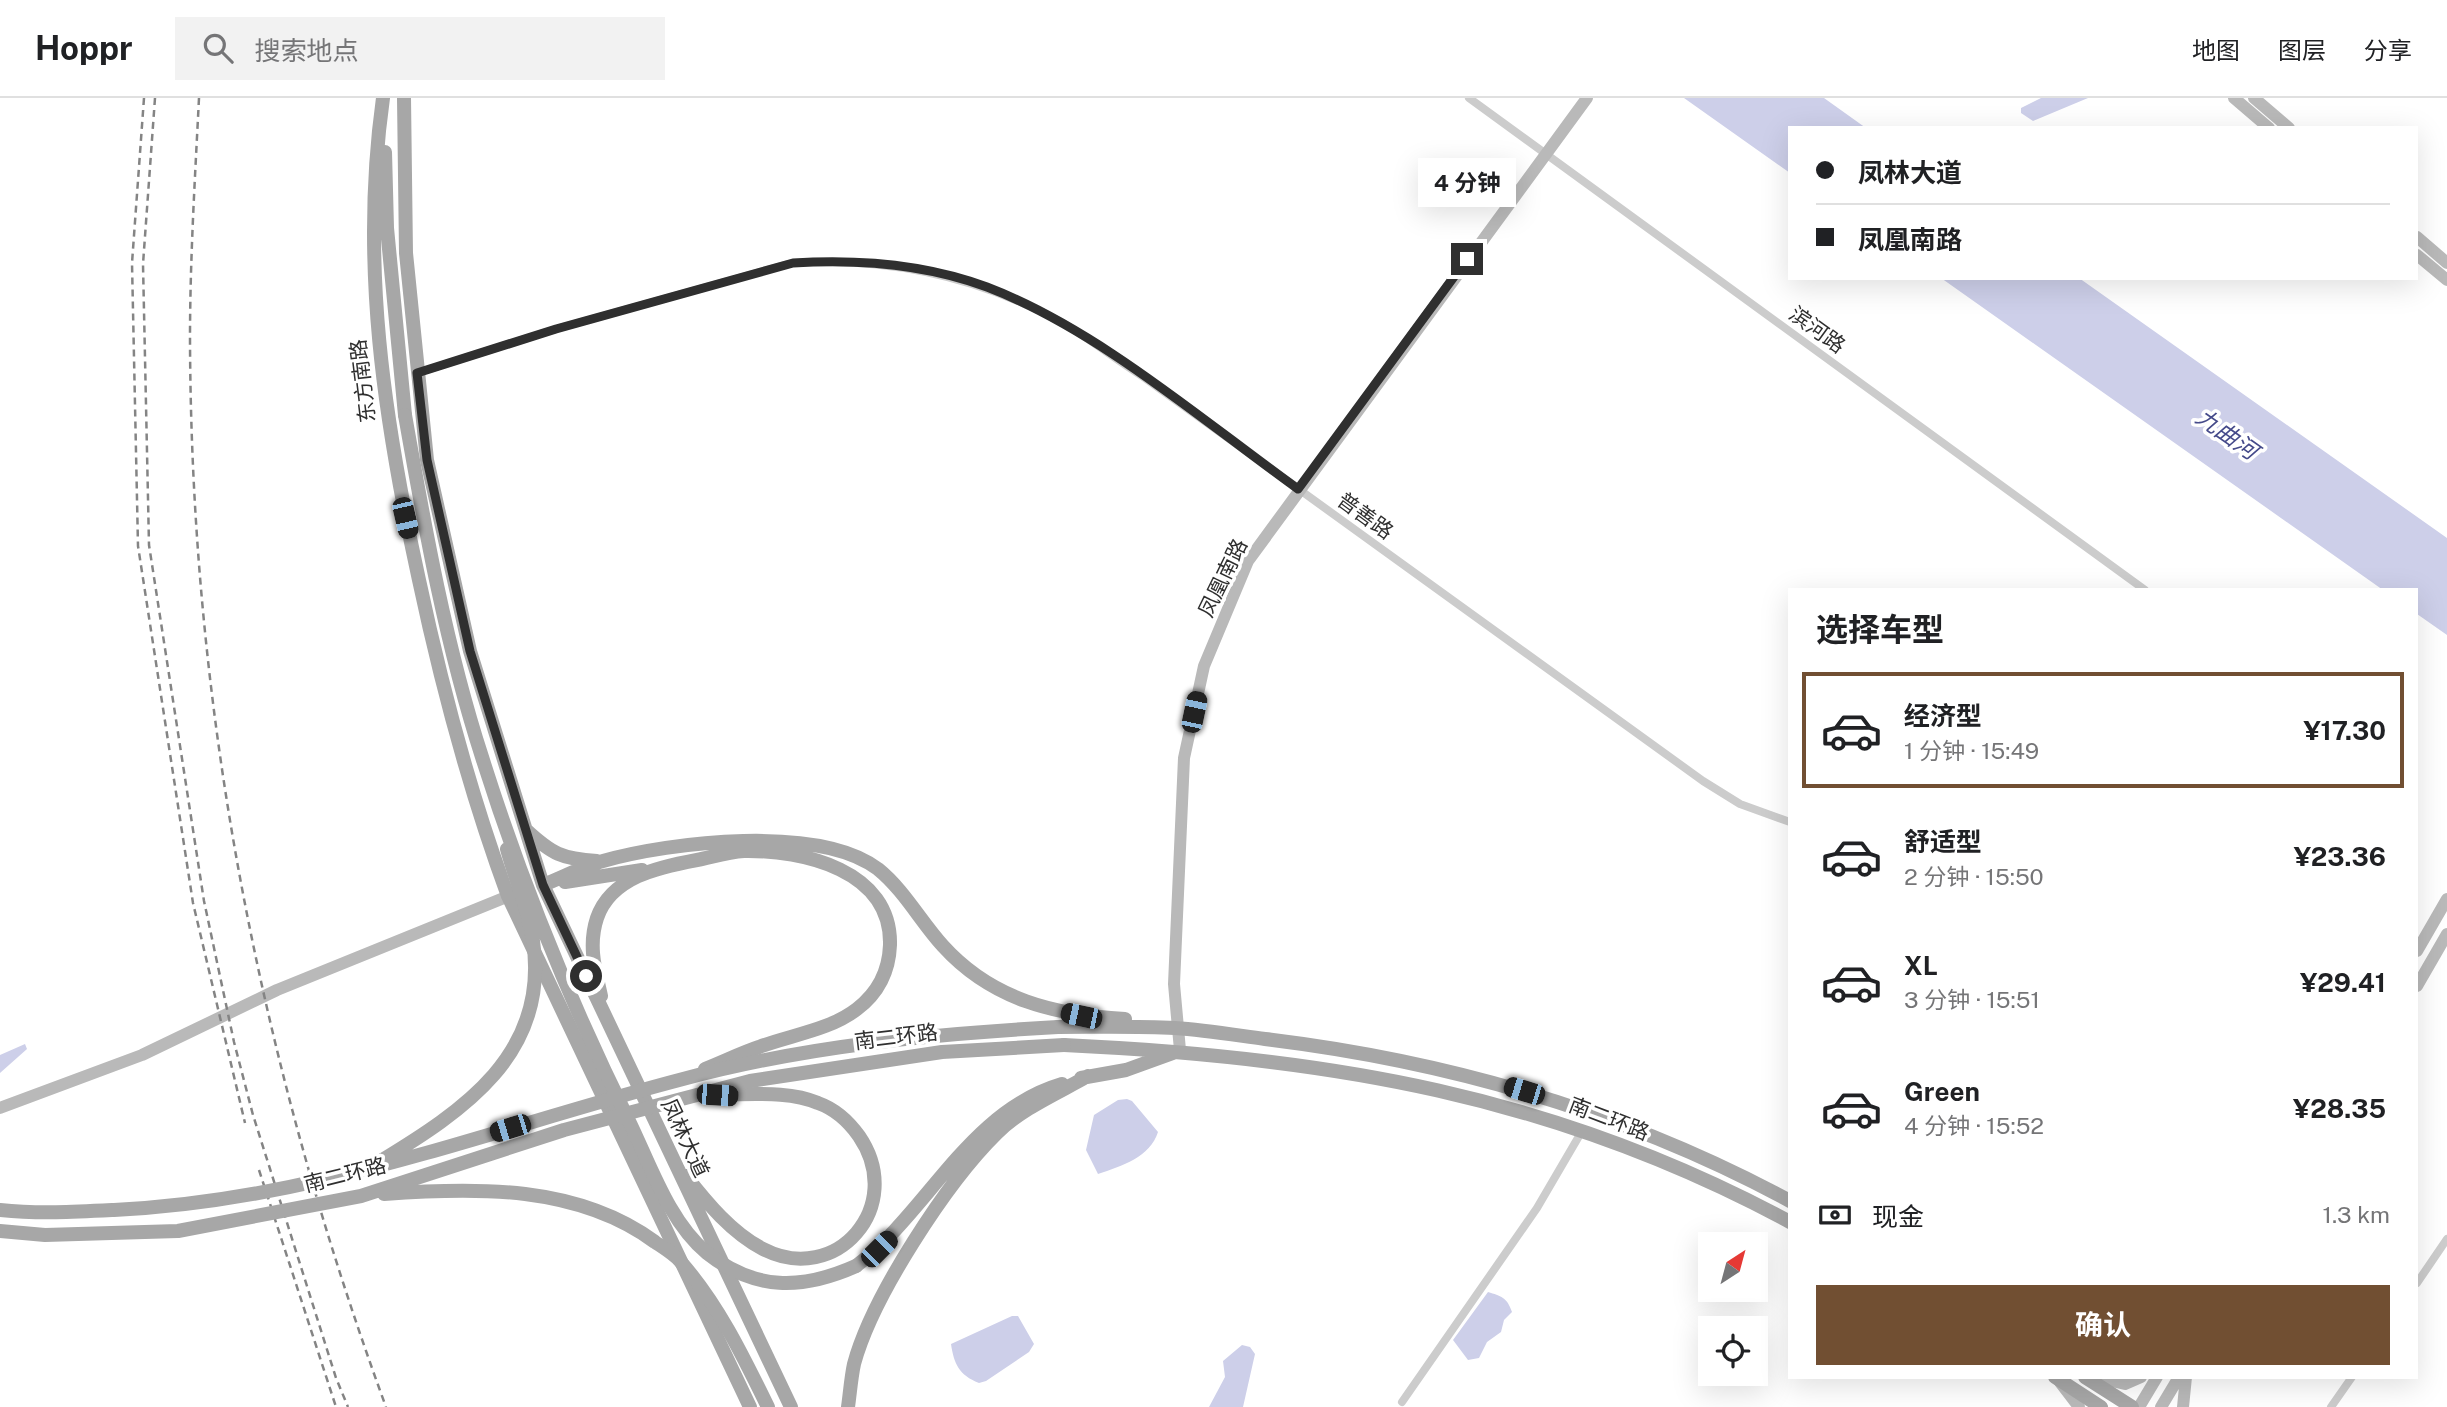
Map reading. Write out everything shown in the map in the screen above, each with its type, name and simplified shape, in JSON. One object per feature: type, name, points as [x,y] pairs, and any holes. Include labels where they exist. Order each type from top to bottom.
[{"type":"main road","points":[[362,1173],[412,1142],[473,1097],[501,1069],[523,1033],[533,1003],[533,940],[481,756],[423,523],[405,415],[387,228],[384,98]]},
{"type":"main road","name":"东方南路","points":[[384,98],[378,136],[372,257],[395,468],[433,644],[477,812],[508,896]]},
{"type":"main road","points":[[404,98],[406,241],[427,460],[470,651],[543,885]]},
{"type":"main road","points":[[481,756],[575,1010],[677,1218],[706,1252],[743,1275],[771,1284],[825,1280],[856,1266],[879,1249],[899,1229],[954,1170],[990,1123],[1043,1090],[1088,1076],[1126,1070],[1180,1051]]},
{"type":"main road","points":[[524,828],[551,853],[602,862]]},
{"type":"main road","points":[[543,885],[602,862],[719,840],[838,849],[877,869],[944,947],[993,988],[1037,1007],[1081,1016],[1126,1019],[1177,1028]]},
{"type":"main road","points":[[543,885],[741,851],[795,853],[840,868],[868,887],[883,911],[890,937],[889,962],[877,988],[857,1009],[828,1025],[758,1047],[685,1078]]},
{"type":"main road","points":[[607,1021],[591,949],[597,917],[609,898],[635,876],[660,866]]},
{"type":"main road","name":"凤林大道","points":[[543,885],[791,1407]]},
{"type":"main road","points":[[508,896],[750,1407]]},
{"type":"main road","name":"南二环路","points":[[0,1210],[36,1214],[179,1207],[362,1173],[685,1078],[806,1051],[942,1033],[1058,1027],[1177,1028],[1364,1054],[1499,1084],[1626,1127],[1716,1163],[1788,1200]]},
{"type":"main road","name":"南二环路","points":[[0,1231],[45,1235],[178,1231],[362,1196],[564,1130],[699,1094],[808,1070],[928,1054],[1063,1045],[1180,1051],[1294,1063],[1429,1086],[1541,1116],[1582,1131],[1709,1180],[1788,1221]]},
{"type":"main road","points":[[666,1148],[704,1199],[727,1223],[764,1249],[795,1257],[825,1255],[847,1242],[863,1226],[874,1205],[876,1181],[872,1155],[849,1122],[818,1103],[775,1095],[699,1094]]},
{"type":"main road","points":[[848,1407],[854,1364],[880,1301],[954,1170]]},
{"type":"main road","points":[[362,1196],[436,1190],[543,1195],[603,1212],[642,1232],[679,1259],[718,1310],[768,1407]]},
{"type":"main road","points":[[1763,1208],[1771,1191]]},
{"type":"main road","points":[[2058,1379],[2101,1407]]},
{"type":"main road","points":[[2088,1379],[2132,1407]]},
{"type":"street","name":"滨河路","points":[[1469,98],[2141,588]]},
{"type":"street","name":"凤凰南路","points":[[1180,1051],[1174,984],[1184,758],[1204,666],[1248,561],[1298,489],[1587,98]]},
{"type":"street","points":[[2234,98],[2267,126]]},
{"type":"street","points":[[2254,98],[2287,126]]},
{"type":"street","points":[[2418,238],[2447,263]]},
{"type":"street","points":[[2418,256],[2447,281]]},
{"type":"street","name":"普善路","points":[[417,373],[556,329],[793,263],[833,261],[882,264],[939,273],[985,286],[1064,324],[1703,780],[1740,804],[1788,821]]},
{"type":"street","points":[[0,1108],[142,1055],[277,990],[508,896],[543,885]]},
{"type":"street","points":[[2418,949],[2447,899]]},
{"type":"street","points":[[2418,984],[2447,934]]},
{"type":"street","points":[[1402,1402],[1537,1208],[1582,1131]]},
{"type":"street","points":[[2418,1282],[2447,1239]]},
{"type":"street","points":[[2057,1379],[2079,1407]]},
{"type":"street","points":[[2104,1379],[2125,1384],[2136,1379]]},
{"type":"street","points":[[2139,1407],[2156,1379]]},
{"type":"street","points":[[2161,1407],[2178,1379]]},
{"type":"street","points":[[2183,1407],[2186,1379]]},
{"type":"street","points":[[2331,1407],[2351,1379]]},
{"type":"water","points":[[1684,98],[1824,98],[1863,126],[1788,126],[1788,172]]},
{"type":"water","points":[[2041,98],[2088,98],[2033,121],[2021,113],[2021,108]]},
{"type":"water","name":"九曲河","points":[[1944,280],[2082,280],[2447,538],[2447,635],[2418,615],[2418,588],[2380,588]]},
{"type":"water","points":[[25,1044],[27,1049],[0,1073],[0,1055]]},
{"type":"water","points":[[1118,1100],[1132,1101],[1158,1132],[1149,1148],[1142,1154],[1098,1174],[1086,1150],[1094,1115]]},
{"type":"water","points":[[1488,1292],[1503,1298],[1512,1312],[1504,1320],[1501,1332],[1487,1342],[1479,1358],[1468,1360],[1453,1340]]},
{"type":"water","points":[[1012,1316],[1018,1316],[1034,1344],[1029,1352],[986,1381],[979,1383],[962,1372],[956,1363],[951,1344]]},
{"type":"water","points":[[1242,1345],[1250,1347],[1255,1354],[1243,1407],[1209,1407],[1225,1377],[1223,1361]]},
{"type":"railway","points":[[144,98],[132,263],[138,546],[193,903],[245,1123]]},
{"type":"railway","points":[[155,98],[143,264],[149,545],[204,901],[234,1042],[253,1115],[336,1378],[348,1407]]},
{"type":"railway","points":[[199,98],[190,309],[194,477],[203,613],[219,748],[241,882],[268,1014],[302,1146],[341,1277],[386,1407]]},
{"type":"railway","points":[[259,1170],[336,1407]]},
{"type":"route","points":[[586,976],[543,885],[470,651],[427,460],[417,373],[556,329],[793,263],[833,261],[882,264],[939,273],[985,286],[1064,324],[1142,376],[1298,489],[1467,259]]}]
